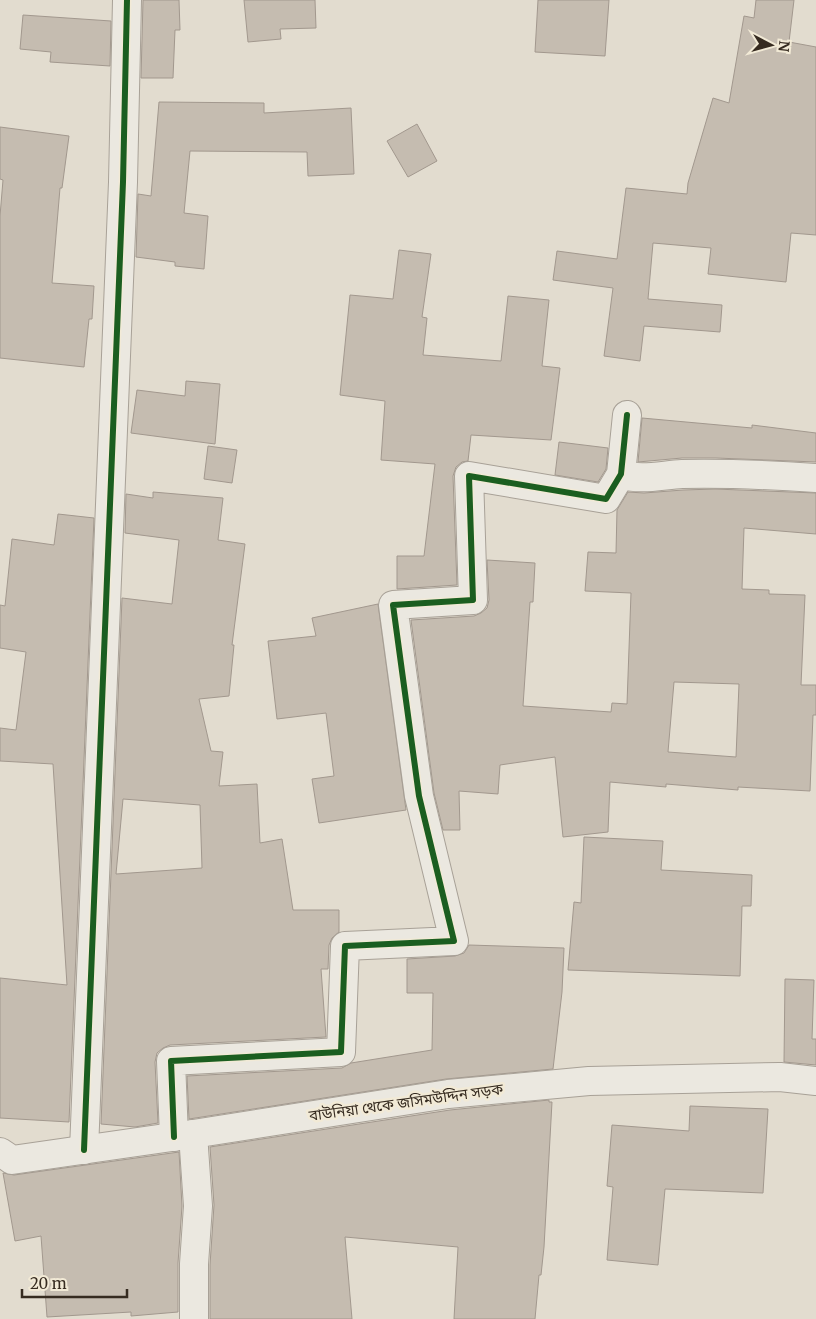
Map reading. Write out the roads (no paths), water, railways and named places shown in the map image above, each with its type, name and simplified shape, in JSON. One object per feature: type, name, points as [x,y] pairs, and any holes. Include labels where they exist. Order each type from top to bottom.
[{"type":"street","points":[[84,1150],[123,182],[127,0]]},
{"type":"street","points":[[194,1319],[194,1264],[198,1206],[183,1135],[171,1061],[341,1052],[345,946],[454,941],[419,796],[393,605],[473,600],[470,476],[606,499],[622,474],[627,415]]},
{"type":"street","points":[[622,474],[631,477],[682,474],[747,474],[816,478]]},
{"type":"street","name":"বাউনিয়া থেকে জসিমউদ্দিন সড়ক","points":[[0,1152],[12,1160],[448,1094],[588,1081],[780,1077],[816,1081]]}]
